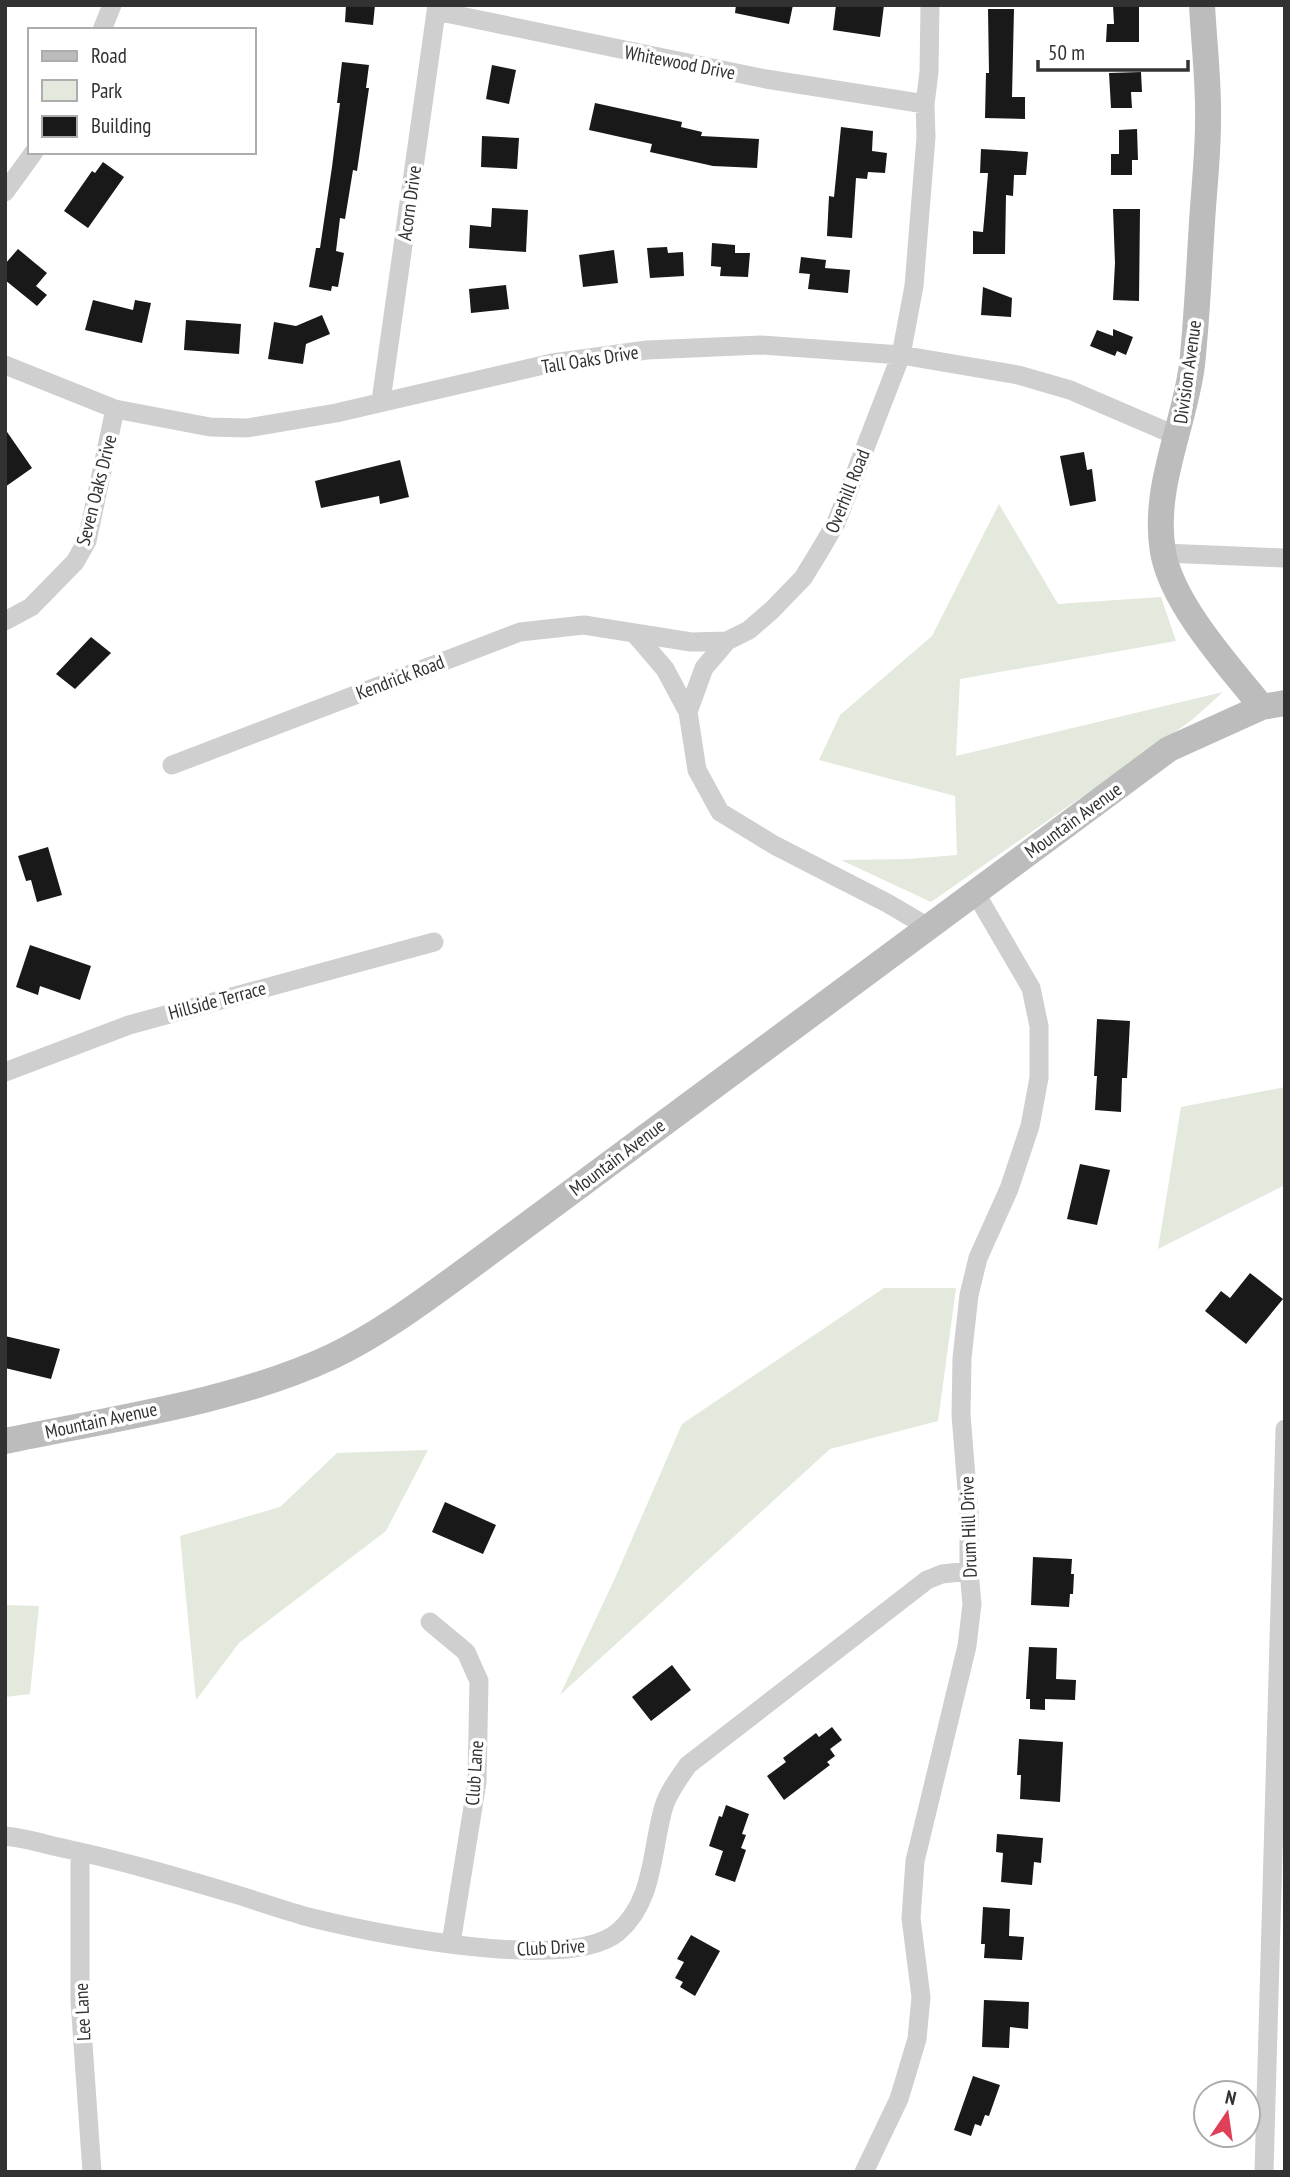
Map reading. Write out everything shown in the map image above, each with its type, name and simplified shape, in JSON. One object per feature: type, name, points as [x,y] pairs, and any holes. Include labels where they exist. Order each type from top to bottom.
[{"type":"main road","name":"Division Avenue","points":[[1202,5],[1208,121],[1192,367],[1166,477],[1161,518],[1163,553],[1180,596],[1203,632],[1273,705]]},
{"type":"main road","name":"Mountain Avenue","points":[[5,1441],[191,1402],[269,1381],[332,1357],[388,1323],[470,1267],[1168,749],[1273,705]]},
{"type":"street","points":[[103,28],[112,5]]},
{"type":"street","name":"Overhill Road","points":[[928,927],[774,845],[720,812],[697,769],[688,712],[704,668],[727,641],[749,630],[772,610],[803,578],[819,552],[836,523],[901,355],[914,286],[926,137],[930,5]]},
{"type":"street","name":"Whitewood Drive","points":[[437,8],[766,79],[925,104]]},
{"type":"street","name":"Acorn Drive","points":[[381,401],[437,8]]},
{"type":"street","points":[[5,192],[33,154]]},
{"type":"street","name":"Tall Oaks Drive","points":[[5,365],[115,409],[210,428],[247,428],[336,413],[552,363],[647,350],[761,345],[901,355],[1018,375],[1070,390],[1177,436]]},
{"type":"street","name":"Seven Oaks Drive","points":[[5,621],[31,607],[75,562],[87,541],[115,409]]},
{"type":"street","points":[[1163,553],[1285,558]]},
{"type":"street","name":"Kendrick Road","points":[[172,765],[256,730],[520,632],[584,625],[691,642],[727,641]]},
{"type":"street","points":[[635,634],[665,669],[688,712]]},
{"type":"street","name":"Drum Hill Drive","points":[[864,2172],[900,2099],[917,2039],[921,1997],[911,1918],[915,1861],[967,1646],[972,1604],[969,1514],[961,1415],[962,1358],[970,1295],[978,1258],[1009,1189],[1030,1126],[1039,1065],[1039,1026],[1031,988],[975,892]]},
{"type":"street","name":"Hillside Terrace","points":[[5,1072],[129,1025],[434,942]]},
{"type":"street","points":[[1264,2172],[1279,1847],[1285,1429]]},
{"type":"street","name":"Club Drive","points":[[5,1836],[177,1877],[311,1917],[451,1943],[507,1950],[545,1951],[599,1943],[616,1934],[640,1905],[648,1883],[665,1802],[688,1765],[927,1580],[942,1574],[969,1571]]},
{"type":"street","name":"Club Lane","points":[[429,1622],[466,1652],[479,1681],[477,1782],[451,1943]]},
{"type":"street","name":"Lee Lane","points":[[80,1852],[80,2001],[92,2172]]},
{"type":"green space","points":[[999,504],[1058,604],[1161,597],[1176,641],[960,679],[956,756],[1223,692],[1192,720],[931,902],[841,860],[957,855],[955,796],[819,760],[840,715],[932,636]]},
{"type":"green space","points":[[1285,1087],[1285,1185],[1158,1249],[1181,1107]]},
{"type":"green space","points":[[884,1288],[956,1288],[938,1421],[830,1449],[560,1695],[615,1578],[682,1424]]},
{"type":"green space","points":[[428,1450],[386,1531],[239,1643],[196,1700],[180,1536],[280,1507],[337,1453]]},
{"type":"green space","points":[[5,1605],[39,1606],[30,1694],[5,1697]]},
{"type":"building","points":[[346,5],[375,5],[373,25],[345,22]]},
{"type":"building","points":[[736,5],[793,5],[789,24],[735,13]]},
{"type":"building","points":[[836,5],[884,5],[880,37],[833,30]]},
{"type":"building","points":[[1113,5],[1139,5],[1139,42],[1106,42],[1107,24],[1114,24]]},
{"type":"building","points":[[988,9],[1014,9],[1012,97],[1025,97],[1025,119],[985,118],[986,73],[989,73]]},
{"type":"building","points":[[342,62],[369,65],[366,88],[369,88],[357,171],[353,170],[345,219],[340,218],[336,251],[344,253],[338,287],[332,286],[331,291],[309,287],[316,248],[320,248],[332,167]]},
{"type":"building","points":[[492,65],[516,70],[509,104],[486,99]]},
{"type":"building","points":[[1141,72],[1142,92],[1131,92],[1132,108],[1111,108],[1109,73]]},
{"type":"building","points":[[595,103],[682,122],[681,127],[702,132],[701,136],[759,139],[757,168],[713,166],[650,152],[652,144],[589,130]]},
{"type":"building","points":[[841,127],[873,131],[872,151],[887,153],[885,173],[868,172],[867,179],[856,178],[852,238],[827,236],[829,196],[834,197]]},
{"type":"building","points":[[1137,129],[1138,160],[1132,160],[1132,175],[1111,175],[1111,154],[1119,154],[1119,130]]},
{"type":"building","points":[[482,136],[519,138],[517,169],[481,167]]},
{"type":"building","points":[[981,149],[1028,152],[1026,175],[1014,175],[1013,196],[1006,195],[1005,254],[973,254],[973,231],[983,232],[988,173],[980,173]]},
{"type":"building","points":[[103,162],[124,177],[88,228],[64,211],[92,171],[95,173]]},
{"type":"building","points":[[492,208],[528,210],[526,252],[469,248],[470,225],[491,227]]},
{"type":"building","points":[[1113,209],[1140,209],[1139,301],[1113,300]]},
{"type":"building","points":[[712,243],[735,245],[735,253],[750,253],[748,277],[720,276],[721,267],[711,266]]},
{"type":"building","points":[[667,247],[668,253],[683,252],[684,276],[650,278],[647,248]]},
{"type":"building","points":[[18,249],[47,273],[36,286],[47,295],[37,306],[5,280],[5,264]]},
{"type":"building","points":[[614,250],[618,283],[583,287],[579,255]]},
{"type":"building","points":[[801,257],[826,260],[825,268],[850,270],[848,293],[808,289],[810,274],[799,273]]},
{"type":"building","points":[[506,285],[509,309],[471,313],[469,289]]},
{"type":"building","points":[[983,287],[1012,298],[1011,317],[981,315]]},
{"type":"building","points":[[93,300],[133,310],[135,300],[151,303],[142,343],[85,330]]},
{"type":"building","points":[[322,315],[330,334],[306,344],[303,364],[268,359],[274,322],[296,326]]},
{"type":"building","points":[[186,320],[241,324],[239,354],[184,350]]},
{"type":"building","points":[[1113,329],[1133,337],[1126,355],[1117,351],[1115,356],[1090,346],[1097,330],[1113,336]]},
{"type":"building","points":[[5,429],[32,468],[5,487]]},
{"type":"building","points":[[1084,452],[1087,470],[1092,469],[1096,501],[1070,506],[1060,456]]},
{"type":"building","points":[[400,460],[409,497],[380,504],[379,496],[321,508],[315,481]]},
{"type":"building","points":[[91,637],[111,653],[75,689],[56,674]]},
{"type":"building","points":[[48,847],[62,895],[37,902],[31,880],[26,881],[18,856]]},
{"type":"building","points":[[30,945],[91,966],[80,1000],[40,986],[38,995],[16,987]]},
{"type":"building","points":[[1097,1019],[1130,1021],[1127,1078],[1122,1078],[1121,1112],[1095,1110]]},
{"type":"building","points":[[1080,1164],[1110,1170],[1097,1225],[1067,1219]]},
{"type":"building","points":[[1250,1273],[1283,1299],[1246,1344],[1205,1311],[1221,1291],[1230,1298]]},
{"type":"building","points":[[5,1336],[60,1349],[51,1379],[5,1368]]},
{"type":"building","points":[[445,1502],[496,1525],[483,1554],[432,1532]]},
{"type":"building","points":[[1033,1557],[1072,1559],[1073,1594],[1070,1594],[1069,1607],[1031,1605]]},
{"type":"building","points":[[1029,1647],[1057,1648],[1056,1679],[1076,1680],[1075,1700],[1045,1699],[1045,1710],[1030,1709],[1030,1699],[1026,1699]]},
{"type":"building","points":[[672,1665],[691,1690],[651,1721],[632,1697]]},
{"type":"building","points":[[832,1727],[842,1740],[830,1749],[835,1756],[827,1762],[830,1765],[784,1800],[767,1776],[786,1762],[783,1758],[816,1733],[819,1737]]},
{"type":"building","points":[[1019,1739],[1063,1742],[1060,1802],[1020,1799],[1021,1775],[1017,1775]]},
{"type":"building","points":[[726,1805],[749,1814],[742,1834],[746,1835],[741,1848],[746,1850],[735,1882],[715,1875],[723,1851],[709,1846],[719,1816],[722,1817]]},
{"type":"building","points":[[997,1834],[1043,1838],[1041,1863],[1034,1862],[1032,1885],[1001,1882],[1003,1853],[996,1852]]},
{"type":"building","points":[[983,1907],[1010,1909],[1009,1936],[1024,1937],[1022,1960],[984,1958],[985,1944],[981,1944]]},
{"type":"building","points":[[691,1935],[720,1951],[695,1996],[680,1987],[683,1982],[675,1978],[684,1962],[677,1959]]},
{"type":"building","points":[[984,2000],[1029,2002],[1028,2029],[1010,2027],[1009,2048],[982,2047]]},
{"type":"building","points":[[973,2076],[1000,2085],[989,2116],[985,2115],[981,2126],[975,2124],[971,2136],[954,2130]]}]
